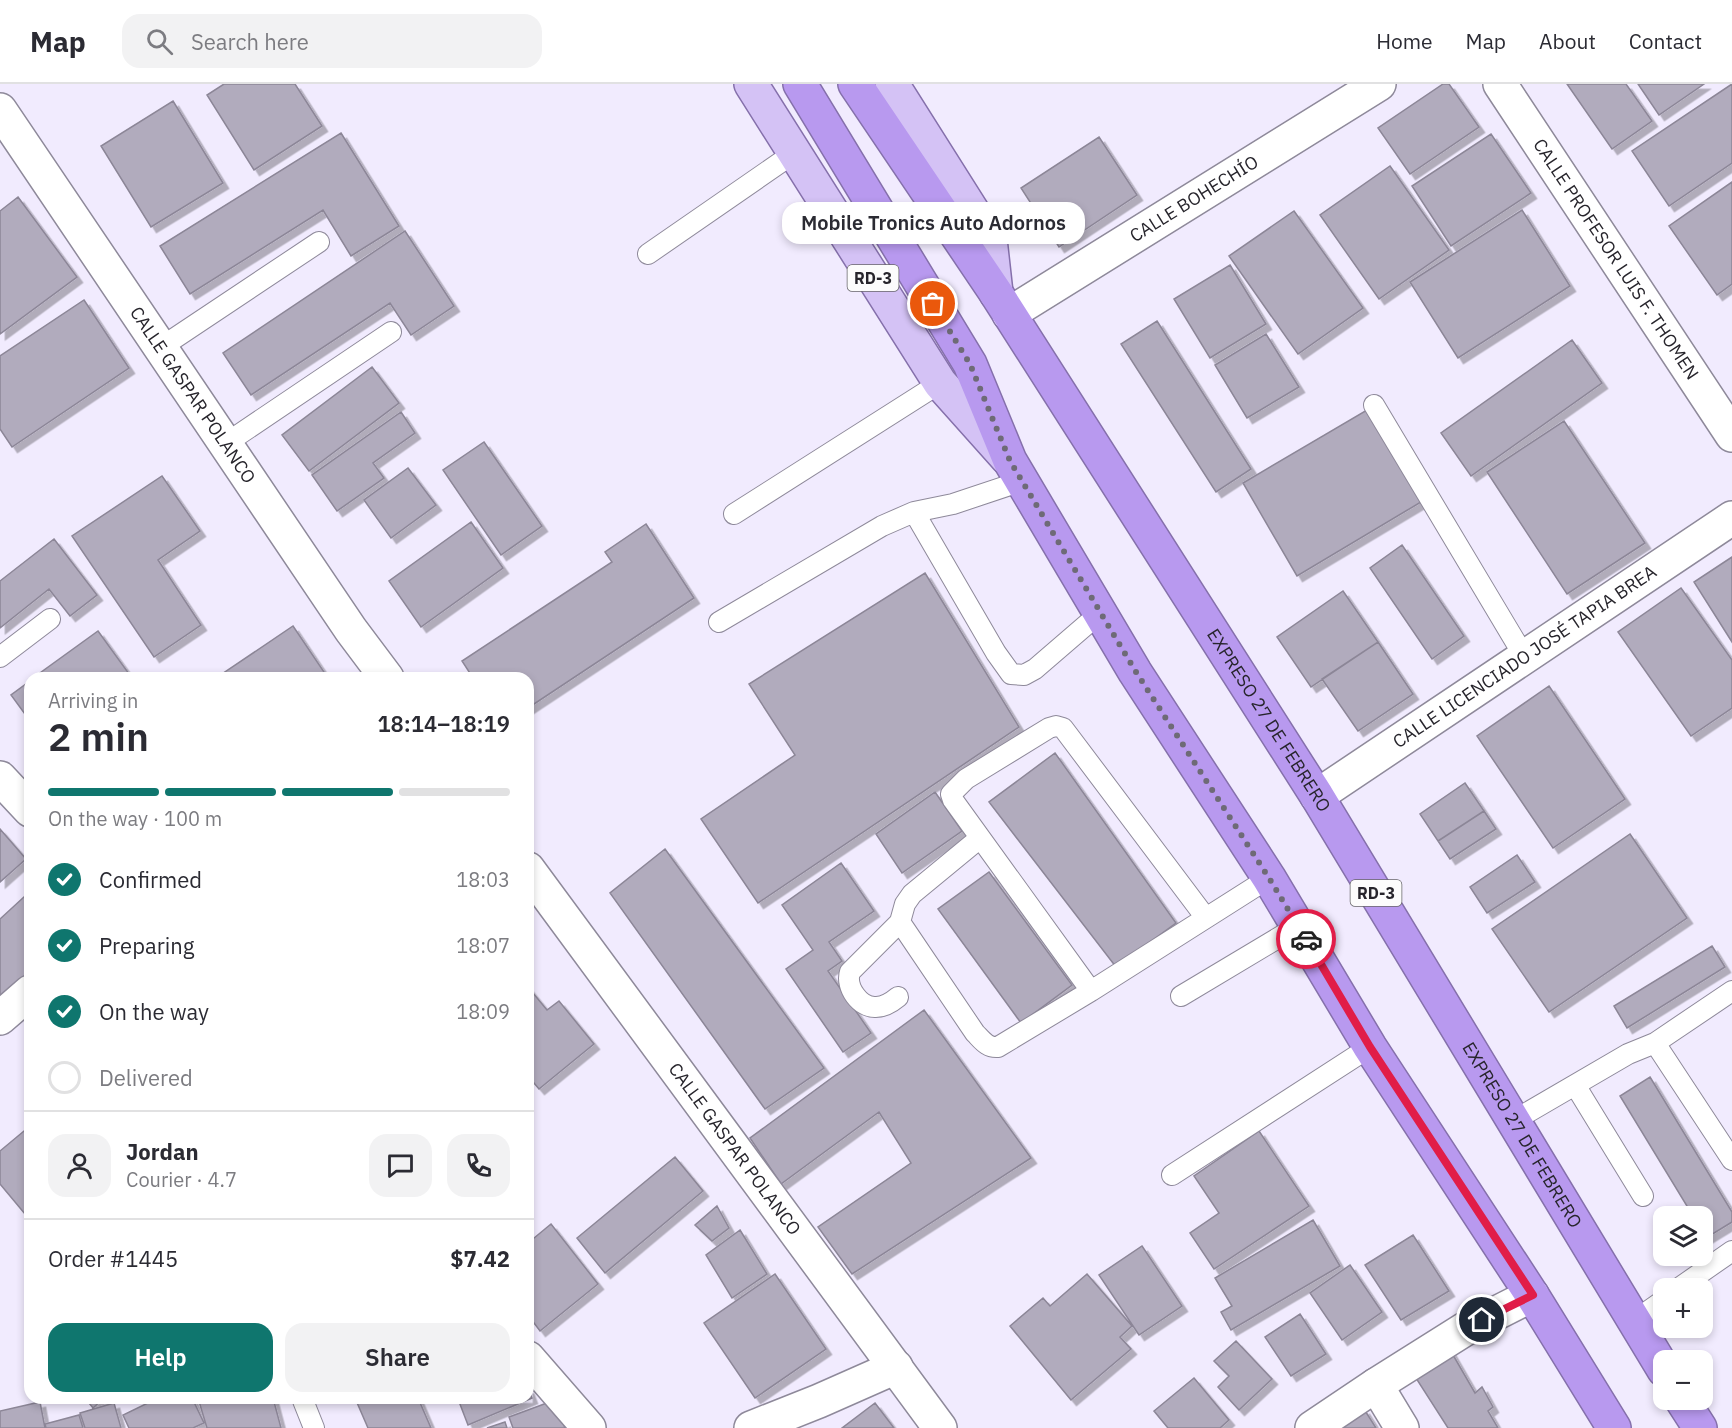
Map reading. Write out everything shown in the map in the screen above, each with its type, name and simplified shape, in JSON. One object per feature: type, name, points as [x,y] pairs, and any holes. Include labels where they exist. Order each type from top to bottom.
[{"type":"highway","name":"RD-3","points":[[800,84],[970,364],[1016,471],[1100,613],[1269,878],[1370,1047],[1533,1295],[1614,1428]]},
{"type":"highway","name":"EXPRESO 27 DE FEBRERO","points":[[855,84],[1003,303],[1317,795],[1653,1352]]},
{"type":"highway","points":[[1688,1410],[1700,1428]]},
{"type":"main road","name":"RD-3","points":[[751,84],[940,383],[1016,471]]},
{"type":"main road","name":"RD-3","points":[[892,84],[990,239],[1003,303]]},
{"type":"street","name":"CALLE BOHECHÍO","points":[[1003,303],[1379,84]]},
{"type":"street","name":"CALLE PROFESOR LUIS F. THOMEN","points":[[1500,84],[1732,435]]},
{"type":"street","name":"CALLE GASPAR POLANCO","points":[[0,110],[351,630],[382,672]]},
{"type":"street","name":"CALLE LICENCIADO JOSÉ TAPIA BREA","points":[[1317,795],[1732,518]]},
{"type":"street","points":[[0,778],[24,804]]},
{"type":"street","name":"CALLE GASPAR POLANCO","points":[[534,877],[940,1428]]},
{"type":"street","points":[[0,1018],[24,997]]},
{"type":"street","points":[[1312,1428],[1466,1329],[1533,1295]]},
{"type":"street","points":[[534,1365],[590,1428]]},
{"type":"street","points":[[751,1428],[896,1368]]},
{"type":"street","points":[[1376,1385],[1402,1428]]},
{"type":"lane","points":[[648,254],[794,153]]},
{"type":"lane","points":[[160,348],[318,242]]},
{"type":"lane","points":[[225,444],[392,332]]},
{"type":"lane","points":[[734,514],[940,383]]},
{"type":"lane","points":[[1374,405],[1524,656]]},
{"type":"lane","points":[[719,622],[882,526],[914,512],[953,504],[1016,471]]},
{"type":"lane","points":[[914,512],[990,643],[1011,674],[1024,675],[1035,669],[1100,613]]},
{"type":"lane","points":[[0,657],[50,619]]},
{"type":"lane","points":[[1091,991],[953,800],[951,794],[966,779],[1048,728],[1056,726],[1063,728],[1206,918]]},
{"type":"lane","points":[[898,997],[876,1008],[866,1005],[849,985],[850,972],[900,922],[905,903],[912,894],[980,838]]},
{"type":"lane","points":[[900,922],[975,1033],[987,1046],[992,1048],[998,1047],[1091,991],[1269,878]]},
{"type":"lane","points":[[1181,996],[1298,926]]},
{"type":"lane","points":[[1513,1121],[1628,1054],[1655,1043],[1732,991]]},
{"type":"lane","points":[[1655,1043],[1732,1160]]},
{"type":"lane","points":[[1172,1175],[1370,1047]]},
{"type":"lane","points":[[1575,1085],[1643,1196]]},
{"type":"lane","points":[[1693,1278],[1732,1251]]},
{"type":"lane","points":[[1634,1321],[1653,1308]]},
{"type":"lane","points":[[304,1404],[314,1428]]},
{"type":"building","points":[[224,84],[295,84],[322,126],[254,170],[207,95]]},
{"type":"building","points":[[1443,84],[1449,84],[1479,127],[1410,174],[1378,128]]},
{"type":"building","points":[[1567,84],[1626,84],[1652,121],[1612,149]]},
{"type":"building","points":[[1638,84],[1704,84],[1659,115]]},
{"type":"building","points":[[1732,84],[1732,163],[1669,206],[1632,151]]},
{"type":"building","points":[[173,101],[223,183],[151,227],[101,146]]},
{"type":"building","points":[[341,133],[399,226],[351,256],[323,210],[190,294],[160,246]]},
{"type":"building","points":[[1491,134],[1531,193],[1451,246],[1412,186]]},
{"type":"building","points":[[1099,137],[1137,195],[1059,247],[1021,188]]},
{"type":"building","points":[[1390,166],[1449,250],[1379,299],[1320,215]]},
{"type":"building","points":[[1732,182],[1732,284],[1717,295],[1669,226]]},
{"type":"building","points":[[18,197],[77,277],[0,334],[0,211]]},
{"type":"building","points":[[1522,210],[1570,286],[1458,358],[1410,282]]},
{"type":"building","points":[[1294,211],[1363,308],[1298,354],[1229,256]]},
{"type":"building","points":[[405,231],[454,306],[411,335],[390,303],[251,395],[223,353]]},
{"type":"building","points":[[1230,265],[1266,324],[1210,358],[1174,299]]},
{"type":"building","points":[[84,300],[129,368],[12,447],[0,429],[0,356]]},
{"type":"building","points":[[1157,321],[1251,469],[1216,492],[1121,344]]},
{"type":"building","points":[[1266,334],[1299,387],[1247,418],[1215,365]]},
{"type":"building","points":[[1572,340],[1602,383],[1471,476],[1441,433]]},
{"type":"building","points":[[372,367],[399,403],[309,471],[282,435]]},
{"type":"building","points":[[1367,410],[1421,502],[1297,576],[1243,483]]},
{"type":"building","points":[[401,412],[415,433],[373,463],[384,478],[337,511],[312,475]]},
{"type":"building","points":[[1564,421],[1645,543],[1567,594],[1487,472]]},
{"type":"building","points":[[484,442],[542,526],[501,555],[443,470]]},
{"type":"building","points":[[408,468],[436,505],[391,538],[364,500]]},
{"type":"building","points":[[162,476],[200,531],[158,560],[201,625],[154,657],[72,536]]},
{"type":"building","points":[[471,522],[503,568],[421,627],[389,581]]},
{"type":"building","points":[[646,524],[694,598],[534,704],[534,672],[469,672],[462,661],[612,562],[605,552]]},
{"type":"building","points":[[54,539],[97,595],[70,616],[49,589],[0,628],[0,581]]},
{"type":"building","points":[[1402,545],[1464,636],[1432,659],[1370,568]]},
{"type":"building","points":[[1732,557],[1732,642],[1694,582]]},
{"type":"building","points":[[925,573],[1019,727],[758,903],[701,819],[795,755],[749,684]]},
{"type":"building","points":[[1681,588],[1732,660],[1732,708],[1691,736],[1618,632]]},
{"type":"building","points":[[1343,591],[1378,642],[1311,687],[1277,637]]},
{"type":"building","points":[[293,626],[324,672],[225,672]]},
{"type":"building","points":[[98,631],[128,672],[41,672]]},
{"type":"building","points":[[1378,642],[1413,694],[1358,731],[1322,679]]},
{"type":"building","points":[[24,685],[24,713],[11,695]]},
{"type":"building","points":[[1549,686],[1625,799],[1553,848],[1477,736]]},
{"type":"building","points":[[1055,753],[1176,923],[1116,967],[989,802]]},
{"type":"building","points":[[1465,783],[1484,811],[1438,841],[1420,814]]},
{"type":"building","points":[[935,792],[962,831],[902,873],[876,834]]},
{"type":"building","points":[[1484,811],[1496,829],[1450,859],[1438,841]]},
{"type":"building","points":[[0,829],[24,857],[24,861],[0,882]]},
{"type":"building","points":[[1630,834],[1687,918],[1549,1012],[1492,929]]},
{"type":"building","points":[[665,849],[824,1068],[765,1109],[610,893]]},
{"type":"building","points":[[1517,855],[1535,882],[1487,913],[1470,887]]},
{"type":"building","points":[[841,863],[874,911],[829,942],[842,961],[828,971],[871,1033],[843,1052],[786,969],[813,950],[782,905]]},
{"type":"building","points":[[989,872],[1072,985],[1021,1023],[938,909]]},
{"type":"building","points":[[24,897],[24,983],[0,1005],[0,919]]},
{"type":"building","points":[[1712,946],[1725,967],[1627,1028],[1614,1006]]},
{"type":"building","points":[[534,994],[547,1010],[559,1001],[594,1044],[539,1089],[534,1083]]},
{"type":"building","points":[[924,1010],[1031,1158],[852,1274],[818,1227],[911,1163],[879,1112],[781,1184],[750,1138]]},
{"type":"building","points":[[1650,1077],[1732,1212],[1732,1222],[1713,1234],[1713,1206],[1687,1206],[1620,1096]]},
{"type":"building","points":[[24,1131],[24,1213],[0,1184],[0,1151]]},
{"type":"building","points":[[1259,1131],[1309,1206],[1214,1269],[1190,1233],[1219,1213],[1194,1176]]},
{"type":"building","points":[[675,1157],[703,1191],[605,1273],[577,1238]]},
{"type":"building","points":[[717,1206],[729,1228],[712,1241],[695,1225]]},
{"type":"building","points":[[1313,1220],[1340,1266],[1231,1330],[1221,1312],[1232,1306],[1215,1278]]},
{"type":"building","points":[[551,1224],[598,1284],[540,1331],[534,1323],[534,1238]]},
{"type":"building","points":[[740,1230],[767,1274],[732,1298],[706,1255]]},
{"type":"building","points":[[1413,1235],[1449,1291],[1401,1320],[1365,1265]]},
{"type":"building","points":[[1142,1246],[1182,1306],[1139,1335],[1099,1275]]},
{"type":"building","points":[[1350,1265],[1382,1312],[1342,1340],[1310,1293]]},
{"type":"building","points":[[775,1274],[826,1349],[755,1398],[704,1323]]},
{"type":"building","points":[[1087,1274],[1132,1326],[1120,1337],[1131,1349],[1071,1400],[1010,1326],[1043,1298],[1050,1306]]},
{"type":"building","points":[[1300,1314],[1326,1354],[1291,1376],[1265,1337]]},
{"type":"building","points":[[1236,1341],[1272,1379],[1239,1410],[1218,1387],[1229,1376],[1214,1361]]},
{"type":"building","points":[[1449,1348],[1475,1393],[1482,1387],[1493,1407],[1488,1411],[1498,1428],[1448,1428],[1414,1375]]},
{"type":"building","points":[[1194,1378],[1229,1420],[1220,1428],[1168,1428],[1154,1411]]},
{"type":"building","points":[[555,1400],[565,1428],[513,1428],[509,1417]]},
{"type":"building","points":[[875,1403],[894,1428],[842,1428]]},
{"type":"building","points":[[40,1404],[45,1428],[0,1428],[0,1411]]},
{"type":"building","points":[[114,1404],[121,1428],[85,1428],[80,1413]]},
{"type":"building","points":[[146,1404],[195,1404],[204,1423],[193,1428],[129,1428],[123,1415]]},
{"type":"building","points":[[200,1404],[275,1404],[281,1428],[207,1428]]},
{"type":"building","points":[[358,1404],[421,1404],[431,1428],[368,1428]]},
{"type":"building","points":[[460,1404],[518,1404],[468,1425]]},
{"type":"building","points":[[1364,1409],[1376,1428],[1334,1428]]},
{"type":"building","points":[[79,1415],[83,1428],[46,1428],[45,1424]]},
{"type":"building","points":[[505,1422],[507,1428],[487,1428]]},
{"type":"way so far","points":[[933,304],[970,364],[1010,461],[1136,672],[1306,939]]},
{"type":"place","name":"Mobile Tronics Auto Adornos","points":[[933,304]]},
{"type":"route","points":[[1306,939],[1370,1047],[1533,1295],[1482,1320]]}]
